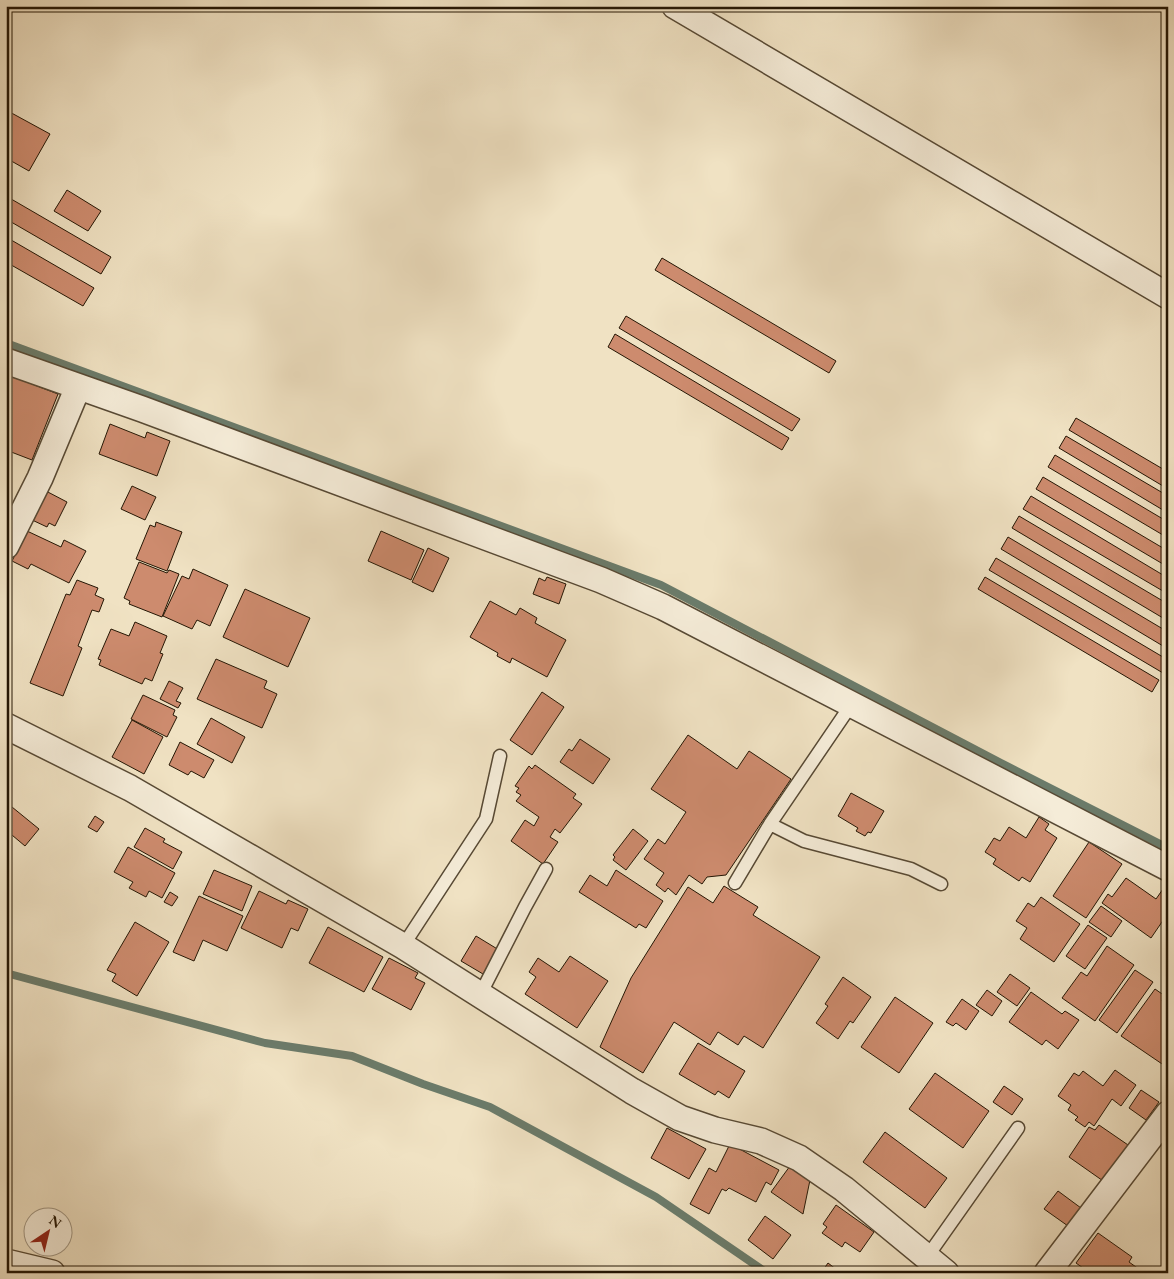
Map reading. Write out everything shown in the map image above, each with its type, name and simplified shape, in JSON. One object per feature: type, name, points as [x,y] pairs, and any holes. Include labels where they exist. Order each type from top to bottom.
[{"type":"street","points":[[676,6],[1168,296]]},
{"type":"street","points":[[6,360],[601,580],[663,607],[1168,868]]},
{"type":"street","points":[[6,546],[40,478],[78,387]]},
{"type":"street","points":[[6,726],[130,788],[404,946],[632,1091],[680,1118],[715,1130],[761,1141],[799,1158],[844,1189],[946,1273]]},
{"type":"street","points":[[1047,1273],[1168,1114]]},
{"type":"street","points":[[6,1262],[52,1273]]},
{"type":"lane","points":[[734,883],[770,824],[851,705]]},
{"type":"lane","points":[[404,946],[486,819],[500,756]]},
{"type":"lane","points":[[770,824],[804,841],[911,869],[941,884]]},
{"type":"lane","points":[[480,995],[546,869]]},
{"type":"lane","points":[[927,1257],[1018,1128]]},
{"type":"building","points":[[6,110],[50,134],[29,171],[6,158]]},
{"type":"building","points":[[67,190],[101,211],[88,231],[54,211]]},
{"type":"building","points":[[6,196],[111,257],[101,274],[6,219]]},
{"type":"building","points":[[6,237],[94,288],[83,306],[6,262]]},
{"type":"building","points":[[662,258],[836,361],[829,373],[655,270]]},
{"type":"building","points":[[626,316],[800,419],[792,431],[619,328]]},
{"type":"building","points":[[615,334],[789,438],[782,450],[608,347]]},
{"type":"building","points":[[6,374],[58,394],[32,460],[6,450]]},
{"type":"building","points":[[1076,418],[1168,472],[1168,489],[1069,430]]},
{"type":"building","points":[[110,424],[145,438],[147,432],[170,441],[157,476],[99,454]]},
{"type":"building","points":[[1066,436],[1168,496],[1168,513],[1059,448]]},
{"type":"building","points":[[1055,455],[1168,522],[1168,538],[1048,467]]},
{"type":"building","points":[[1043,477],[1168,551],[1168,567],[1036,489]]},
{"type":"building","points":[[132,486],[156,497],[145,520],[121,509]]},
{"type":"building","points":[[44,490],[67,502],[55,526],[49,523],[47,527],[30,519]]},
{"type":"building","points":[[1031,496],[1168,578],[1168,594],[1023,509]]},
{"type":"building","points":[[1019,516],[1168,604],[1168,621],[1012,528]]},
{"type":"building","points":[[156,522],[182,532],[167,571],[136,559],[150,525],[155,527]]},
{"type":"building","points":[[27,531],[61,547],[64,540],[86,551],[69,583],[31,564],[28,569],[12,561]]},
{"type":"building","points":[[381,531],[424,550],[411,580],[368,561]]},
{"type":"building","points":[[1008,537],[1168,632],[1168,649],[1001,549]]},
{"type":"building","points":[[428,548],[449,558],[433,592],[412,582]]},
{"type":"building","points":[[996,558],[1168,660],[1163,673],[989,570]]},
{"type":"building","points":[[139,562],[167,573],[169,570],[179,574],[162,617],[129,604],[130,601],[124,598]]},
{"type":"building","points":[[193,569],[228,585],[210,626],[197,620],[192,629],[163,616],[182,576],[189,579]]},
{"type":"building","points":[[547,577],[566,584],[559,604],[533,594],[539,578],[545,581]]},
{"type":"building","points":[[985,577],[1159,680],[1152,692],[978,589]]},
{"type":"building","points":[[77,580],[98,588],[95,595],[104,599],[99,612],[92,610],[78,646],[82,648],[63,696],[30,683],[66,594],[70,595]]},
{"type":"building","points":[[245,589],[310,618],[288,667],[223,637]]},
{"type":"building","points":[[490,601],[516,615],[520,608],[537,618],[535,623],[566,640],[547,677],[512,658],[510,663],[497,656],[498,653],[470,637]]},
{"type":"building","points":[[135,622],[167,636],[160,653],[163,654],[152,681],[145,678],[142,684],[99,665],[101,660],[98,659],[111,629],[129,636]]},
{"type":"building","points":[[216,659],[267,681],[264,688],[277,694],[262,728],[197,699]]},
{"type":"building","points":[[169,681],[183,688],[176,701],[181,703],[178,708],[160,699]]},
{"type":"building","points":[[542,692],[564,707],[532,755],[510,740]]},
{"type":"building","points":[[143,695],[175,710],[173,715],[177,717],[167,737],[131,719]]},
{"type":"building","points":[[211,718],[245,737],[232,763],[197,744]]},
{"type":"building","points":[[132,720],[163,737],[144,774],[112,757]]},
{"type":"building","points":[[688,735],[737,769],[749,751],[791,779],[726,875],[707,877],[702,884],[689,875],[676,895],[668,888],[665,892],[656,885],[664,873],[644,859],[658,839],[665,844],[686,812],[651,789]]},
{"type":"building","points":[[580,739],[610,759],[593,784],[560,762],[569,749],[572,751]]},
{"type":"building","points":[[180,742],[214,760],[204,778],[191,771],[188,775],[169,765]]},
{"type":"building","points":[[535,765],[576,794],[573,798],[582,804],[560,833],[555,829],[550,837],[558,842],[543,864],[511,841],[525,820],[534,826],[539,817],[516,801],[521,795],[516,792],[519,788],[515,786],[529,766],[532,769]]},
{"type":"building","points":[[851,793],[884,811],[871,833],[868,832],[865,836],[856,831],[858,828],[838,816]]},
{"type":"building","points":[[12,807],[39,829],[25,846],[6,830],[6,814]]},
{"type":"building","points":[[95,816],[104,822],[97,832],[88,827]]},
{"type":"building","points":[[1039,817],[1049,824],[1045,830],[1057,838],[1030,882],[1022,877],[1019,881],[993,864],[996,859],[985,852],[994,838],[1000,841],[1009,827],[1026,838]]},
{"type":"building","points":[[145,828],[165,839],[163,842],[182,852],[173,869],[134,847]]},
{"type":"building","points":[[633,829],[648,841],[626,870],[613,860],[615,857],[613,855]]},
{"type":"building","points":[[1089,842],[1122,864],[1086,918],[1053,896]]},
{"type":"building","points":[[128,847],[175,873],[162,898],[149,891],[146,897],[129,888],[133,882],[114,872]]},
{"type":"building","points":[[214,870],[252,886],[242,911],[203,894]]},
{"type":"building","points":[[616,870],[663,901],[646,928],[639,924],[636,928],[579,892],[590,875],[607,886]]},
{"type":"building","points":[[1126,878],[1156,899],[1163,889],[1168,892],[1168,922],[1164,919],[1151,938],[1102,903],[1108,894],[1112,897]]},
{"type":"building","points":[[724,886],[758,907],[753,915],[820,957],[763,1048],[744,1036],[738,1045],[718,1032],[710,1045],[674,1022],[643,1073],[600,1047],[631,978],[688,887],[713,903]]},
{"type":"building","points":[[259,891],[286,904],[288,900],[308,909],[298,931],[291,928],[282,948],[241,928]]},
{"type":"building","points":[[170,892],[178,897],[172,906],[164,902]]},
{"type":"building","points":[[199,896],[243,916],[227,951],[203,940],[194,961],[173,952]]},
{"type":"building","points":[[1041,897],[1080,924],[1054,962],[1020,939],[1027,928],[1016,921],[1028,903],[1034,907]]},
{"type":"building","points":[[1101,906],[1122,921],[1111,937],[1089,922]]},
{"type":"building","points":[[135,922],[169,942],[137,996],[112,981],[116,974],[107,970]]},
{"type":"building","points":[[1088,925],[1107,938],[1085,969],[1066,956]]},
{"type":"building","points":[[328,927],[383,957],[364,992],[309,963]]},
{"type":"building","points":[[476,936],[499,950],[483,974],[461,961]]},
{"type":"building","points":[[1107,946],[1134,965],[1095,1021],[1062,998],[1081,972],[1087,976]]},
{"type":"building","points":[[570,956],[608,981],[577,1028],[525,994],[536,977],[529,972],[538,958],[559,972]]},
{"type":"building","points":[[389,958],[418,973],[415,978],[425,983],[411,1010],[372,989]]},
{"type":"building","points":[[1135,970],[1153,982],[1117,1033],[1099,1020]]},
{"type":"building","points":[[1010,974],[1030,988],[1017,1006],[997,992]]},
{"type":"building","points":[[843,977],[871,997],[853,1023],[850,1021],[838,1039],[816,1023],[828,1006],[825,1004]]},
{"type":"building","points":[[1155,989],[1165,996],[1162,1001],[1168,1005],[1168,1068],[1121,1036]]},
{"type":"building","points":[[987,990],[1002,1001],[992,1016],[976,1005]]},
{"type":"building","points":[[1031,992],[1062,1014],[1065,1011],[1079,1020],[1058,1049],[1046,1040],[1042,1045],[1009,1022]]},
{"type":"building","points":[[895,997],[933,1023],[899,1073],[861,1047]]},
{"type":"building","points":[[962,999],[979,1011],[966,1030],[956,1023],[953,1026],[946,1022]]},
{"type":"building","points":[[698,1043],[745,1071],[729,1098],[718,1091],[715,1095],[679,1074]]},
{"type":"building","points":[[1115,1070],[1136,1085],[1121,1106],[1112,1099],[1094,1126],[1089,1122],[1085,1127],[1075,1120],[1078,1117],[1068,1110],[1071,1105],[1058,1096],[1074,1073],[1079,1076],[1083,1071],[1103,1086]]},
{"type":"building","points":[[935,1073],[989,1111],[963,1148],[909,1109]]},
{"type":"building","points":[[1004,1086],[1023,1099],[1012,1115],[993,1102]]},
{"type":"building","points":[[1141,1090],[1159,1102],[1146,1120],[1129,1108]]},
{"type":"building","points":[[1099,1125],[1131,1147],[1106,1183],[1069,1157],[1089,1127],[1095,1130]]},
{"type":"building","points":[[667,1128],[706,1149],[689,1179],[651,1158]]},
{"type":"building","points":[[885,1132],[947,1178],[925,1208],[863,1162]]},
{"type":"building","points":[[730,1144],[779,1170],[771,1185],[766,1182],[756,1202],[729,1188],[726,1191],[722,1189],[709,1214],[690,1204],[709,1168],[716,1172]]},
{"type":"building","points":[[790,1166],[810,1180],[803,1214],[771,1192]]},
{"type":"building","points":[[1058,1191],[1081,1208],[1068,1226],[1044,1209]]},
{"type":"building","points":[[836,1205],[874,1232],[860,1252],[845,1242],[842,1247],[822,1233],[827,1227],[823,1224]]},
{"type":"building","points":[[765,1216],[791,1235],[773,1259],[748,1240]]},
{"type":"building","points":[[1098,1233],[1132,1257],[1129,1262],[1143,1272],[1090,1273],[1076,1263]]},
{"type":"building","points":[[828,1263],[841,1273],[821,1273]]},
{"type":"waterway","points":[[6,343],[661,585],[1168,848]]},
{"type":"waterway","points":[[6,973],[265,1043],[352,1056],[423,1084],[490,1107],[656,1197],[767,1273]]}]
